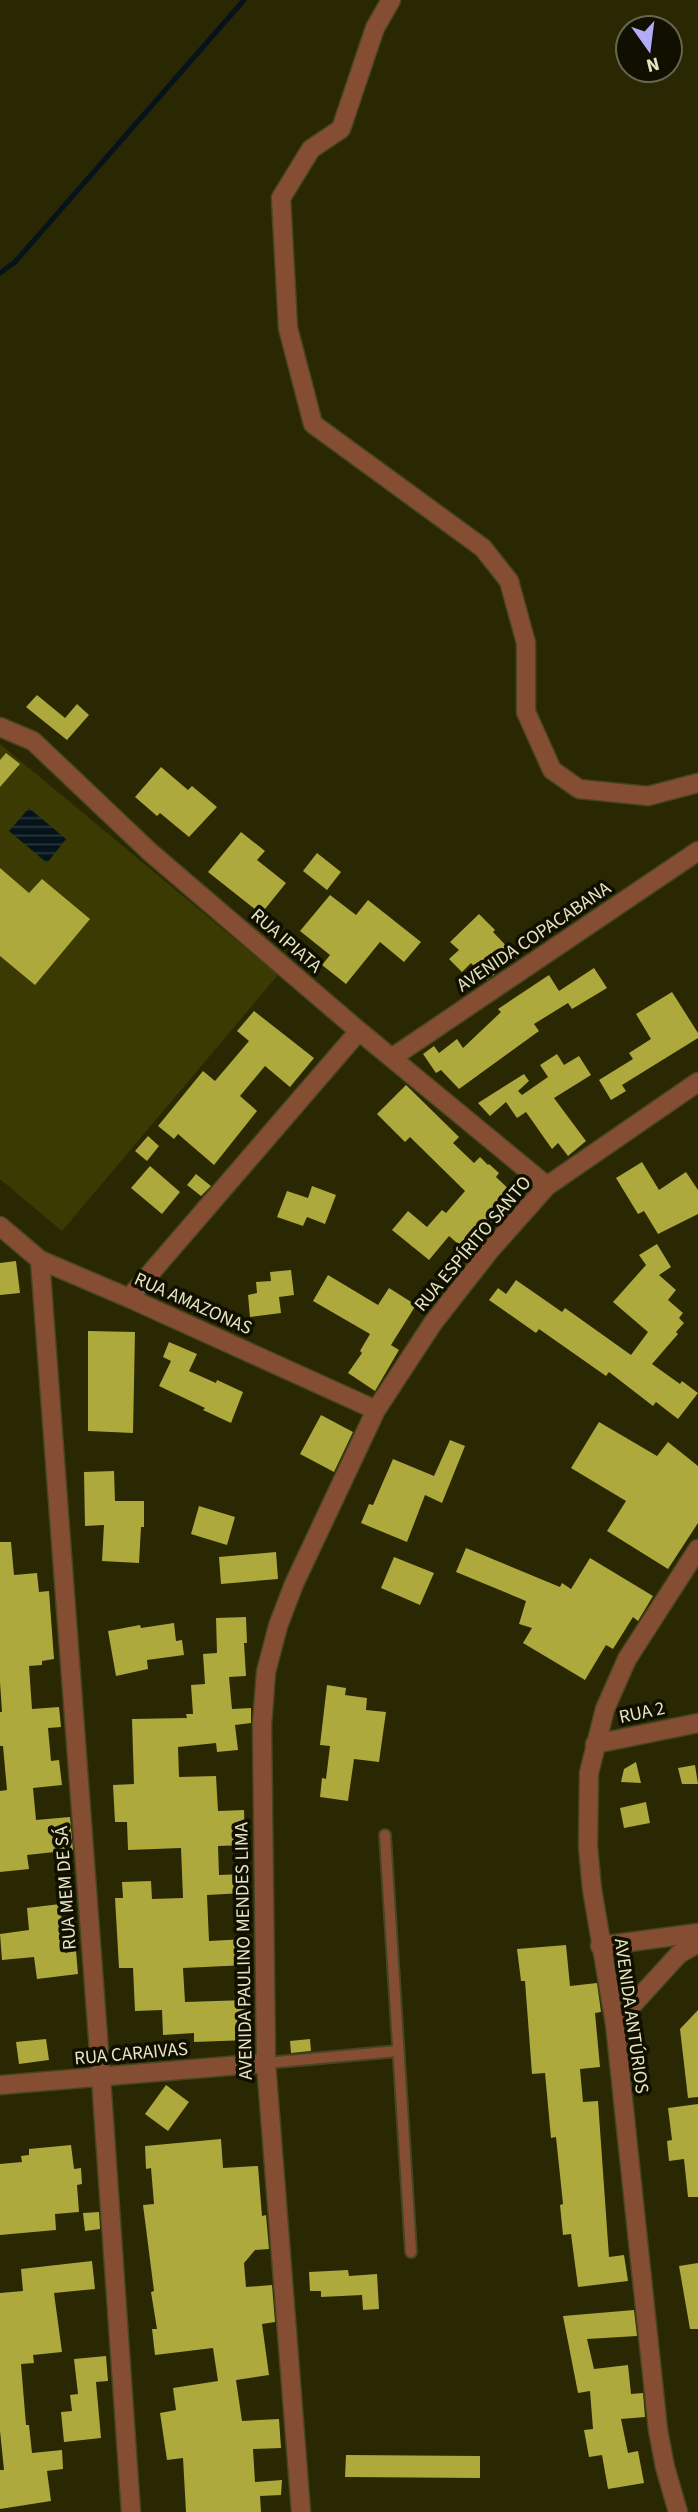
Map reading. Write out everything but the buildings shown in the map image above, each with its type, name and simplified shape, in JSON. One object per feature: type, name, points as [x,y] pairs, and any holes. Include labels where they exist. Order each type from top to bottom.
[{"type":"street","points":[[391,0],[375,28],[341,129],[310,149],[281,198],[288,328],[313,425],[483,548],[509,581],[526,643],[526,712],[552,770],[579,789],[648,796],[698,783]]},
{"type":"street","name":"RUA IPIATA","points":[[0,727],[33,741],[150,852],[359,1031],[547,1186]]},
{"type":"street","name":"AVENIDA COPACABANA","points":[[393,1057],[698,851]]},
{"type":"street","points":[[129,1298],[359,1031]]},
{"type":"street","name":"RUA ESPÍRITO SANTO","points":[[376,1410],[433,1323],[491,1249],[547,1186],[698,1082]]},
{"type":"street","name":"RUA AMAZONAS","points":[[0,1226],[40,1260],[376,1410]]},
{"type":"street","name":"RUA MEM DE SÁ","points":[[40,1260],[131,2512]]},
{"type":"street","name":"AVENIDA PAULINO MENDES LIMA","points":[[301,2512],[266,2063],[262,1725],[266,1672],[278,1626],[294,1584],[376,1410]]},
{"type":"street","name":"AVENIDA ANTÚRIOS","points":[[678,2512],[664,2467],[657,2430],[615,2024],[600,1946],[588,1847],[589,1773],[605,1709],[627,1659],[698,1549]]},
{"type":"street","name":"RUA 2","points":[[595,1744],[698,1723]]},
{"type":"street","points":[[600,1946],[698,1933]]},
{"type":"street","points":[[615,2024],[679,1954],[698,1943]]},
{"type":"street","name":"RUA CARAIVAS","points":[[0,2085],[266,2063]]},
{"type":"lane","points":[[386,1835],[411,2252]]},
{"type":"lane","points":[[266,2063],[398,2051]]},
{"type":"shaded area","points":[[0,744],[278,975],[62,1231],[0,1179]]},
{"type":"shaded area","points":[[29,808],[66,839],[47,863],[9,831]]},
{"type":"waterway","points":[[0,273],[15,262],[244,0]]}]
